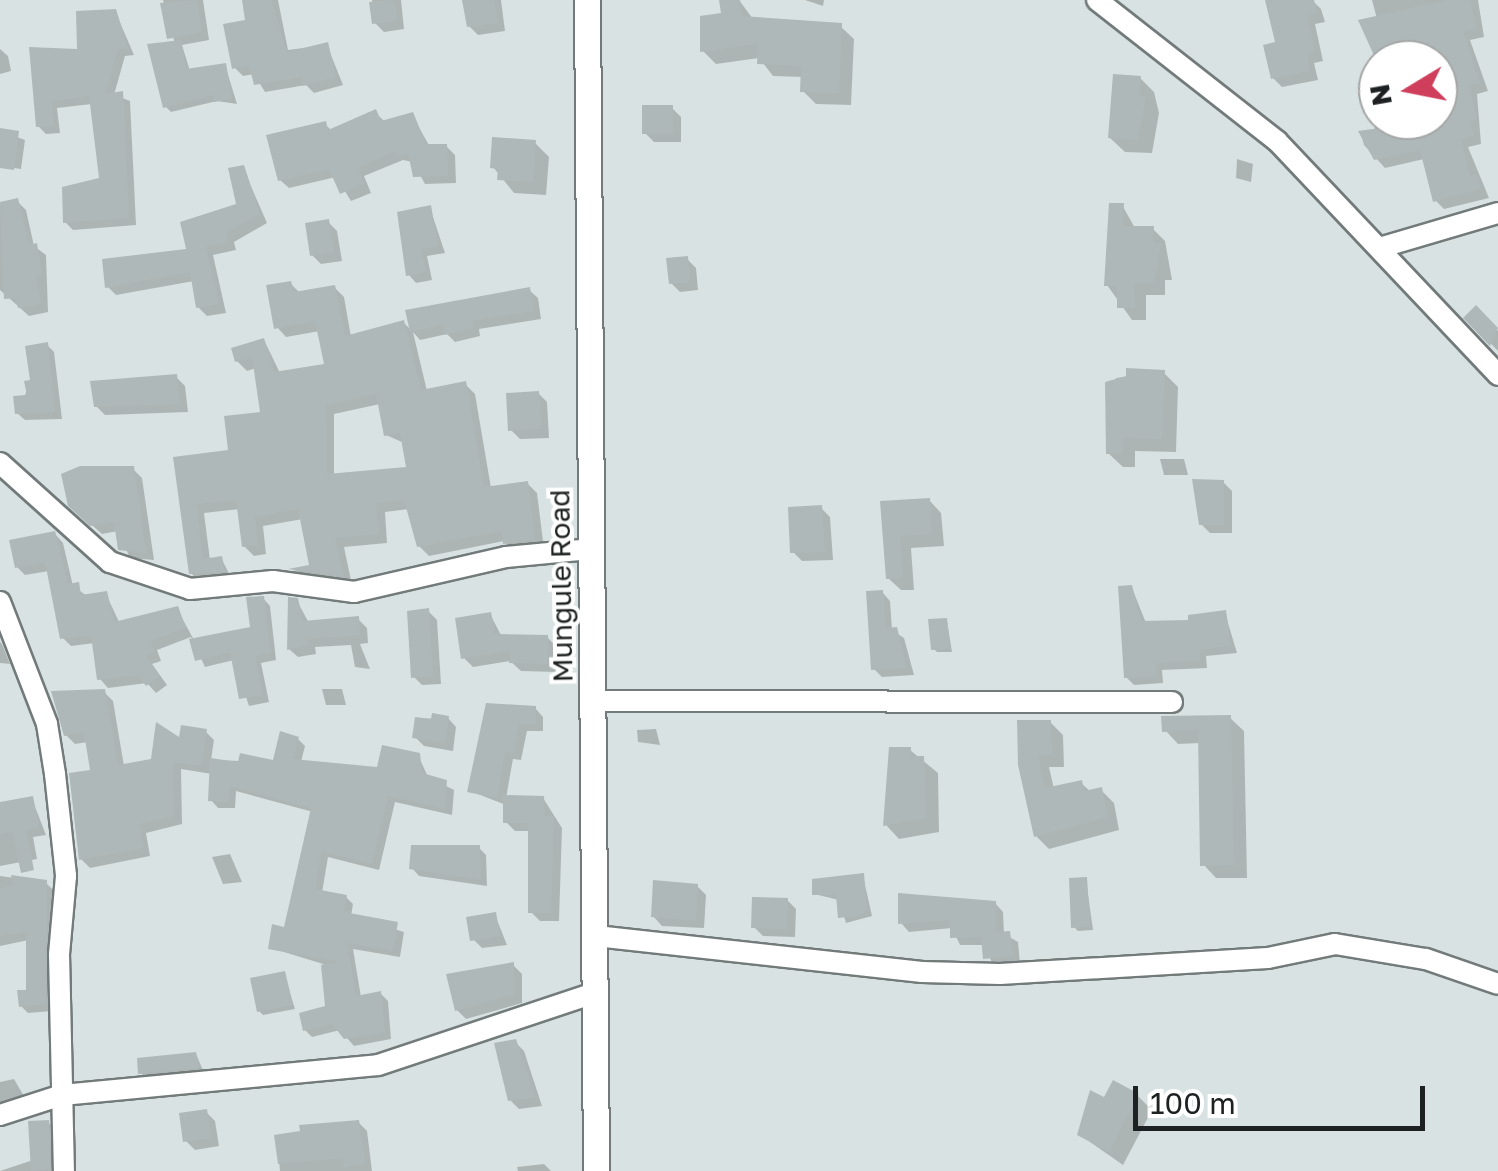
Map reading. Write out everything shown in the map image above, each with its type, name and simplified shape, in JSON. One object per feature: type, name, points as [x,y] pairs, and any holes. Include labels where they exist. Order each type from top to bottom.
[{"type":"street","name":"Mungule Road","points":[[587,0],[596,1171]]},
{"type":"street","points":[[1097,0],[1278,141],[1498,375]]},
{"type":"street","points":[[1379,248],[1498,214]]},
{"type":"street","points":[[0,463],[110,562],[190,589],[273,581],[354,592],[506,557],[590,549]]},
{"type":"street","points":[[1,609],[47,724],[55,774],[66,876],[59,954],[64,1171]]},
{"type":"street","points":[[592,701],[1172,702]]},
{"type":"street","points":[[596,936],[922,972],[1000,974],[1250,960],[1334,944],[1426,959],[1498,984]]},
{"type":"street","points":[[0,1115],[62,1095],[378,1065],[595,992]]},
{"type":"building","points":[[197,0],[202,32],[167,39],[160,3]]},
{"type":"building","points":[[242,0],[271,0],[287,52],[328,42],[336,77],[303,86],[301,77],[254,85],[249,65],[232,69],[223,24],[245,20]]},
{"type":"building","points":[[394,0],[397,21],[372,24],[369,2]]},
{"type":"building","points":[[462,0],[494,0],[498,23],[467,27]]},
{"type":"building","points":[[719,0],[740,0],[742,16],[842,23],[839,93],[800,92],[801,66],[757,64],[758,44],[700,52],[700,16],[721,13]]},
{"type":"building","points":[[1265,0],[1314,0],[1317,13],[1307,16],[1315,52],[1307,54],[1310,71],[1271,79],[1263,45],[1275,42]]},
{"type":"building","points":[[1448,0],[1470,0],[1476,28],[1463,31],[1480,83],[1469,85],[1477,120],[1470,121],[1474,136],[1461,139],[1470,176],[1477,174],[1481,189],[1433,202],[1420,150],[1374,160],[1363,140],[1458,140],[1458,40],[1367,40],[1358,20]]},
{"type":"building","points":[[116,9],[128,48],[118,49],[105,94],[123,91],[129,218],[63,223],[62,187],[99,178],[89,96],[51,101],[54,126],[36,127],[29,47],[77,49],[76,11]]},
{"type":"building","points":[[181,40],[186,69],[226,63],[232,99],[214,102],[213,95],[163,108],[147,44]]},
{"type":"building","points":[[1113,74],[1141,76],[1139,96],[1146,96],[1138,140],[1108,138]]},
{"type":"building","points":[[642,105],[673,105],[673,134],[642,134]]},
{"type":"building","points":[[376,109],[381,121],[413,112],[426,144],[447,144],[448,176],[413,177],[408,153],[397,157],[395,151],[358,168],[364,184],[340,194],[329,169],[278,181],[266,135],[326,121],[328,130]]},
{"type":"building","points":[[0,128],[19,131],[14,170],[0,168]]},
{"type":"building","points":[[492,137],[536,140],[533,182],[497,180],[498,169],[490,168]]},
{"type":"building","points":[[244,165],[260,214],[226,233],[228,242],[206,247],[219,304],[196,308],[190,272],[105,288],[102,259],[186,249],[180,222],[236,204],[228,168]]},
{"type":"building","points":[[18,198],[29,245],[37,243],[42,276],[36,276],[41,304],[18,308],[16,298],[4,299],[0,202]]},
{"type":"building","points":[[1109,203],[1124,203],[1123,226],[1154,226],[1153,243],[1161,243],[1154,283],[1134,283],[1135,308],[1117,308],[1117,286],[1104,286]]},
{"type":"building","points":[[431,205],[438,246],[421,249],[426,272],[406,276],[397,212]]},
{"type":"building","points":[[329,219],[334,252],[310,256],[305,223]]},
{"type":"building","points":[[688,256],[690,282],[669,284],[666,258]]},
{"type":"building","points":[[291,281],[294,292],[335,285],[345,336],[404,320],[421,390],[466,381],[484,487],[528,481],[535,540],[503,544],[502,531],[417,547],[404,500],[376,503],[379,534],[335,538],[344,577],[288,569],[309,565],[298,509],[255,517],[258,545],[242,547],[236,500],[196,504],[203,559],[222,556],[225,572],[189,574],[173,457],[228,450],[224,416],[260,412],[252,357],[235,362],[231,348],[264,338],[274,372],[324,364],[315,321],[274,329],[266,285]],"holes":[[[376,394],[384,436],[400,433],[406,467],[327,474],[326,405]]]},
{"type":"building","points":[[530,287],[534,311],[472,321],[474,328],[444,335],[442,325],[410,332],[405,310]]},
{"type":"building","points":[[1476,305],[1498,328],[1490,346],[1463,318]]},
{"type":"building","points":[[48,342],[55,412],[15,414],[13,396],[27,395],[24,381],[30,380],[25,346]]},
{"type":"building","points":[[1126,368],[1165,370],[1162,439],[1122,438],[1122,454],[1106,454],[1105,382],[1126,376]]},
{"type":"building","points":[[177,374],[180,404],[94,407],[90,381]]},
{"type":"building","points":[[539,391],[541,429],[508,431],[506,393]]},
{"type":"building","points":[[80,466],[134,466],[146,553],[118,550],[114,522],[90,526],[68,506],[61,474]]},
{"type":"building","points":[[1192,479],[1224,480],[1224,525],[1199,525]]},
{"type":"building","points":[[930,498],[932,534],[900,536],[903,578],[886,579],[880,501]]},
{"type":"building","points":[[822,505],[825,552],[790,553],[788,507]]},
{"type":"building","points":[[55,531],[68,584],[79,582],[81,595],[107,591],[114,622],[178,606],[186,628],[150,641],[155,652],[146,656],[160,676],[146,686],[138,675],[97,680],[91,635],[60,639],[45,562],[15,568],[9,540]]},
{"type":"building","points":[[1132,585],[1141,621],[1188,620],[1188,615],[1226,610],[1231,646],[1200,650],[1200,661],[1156,663],[1156,677],[1124,678],[1118,586]]},
{"type":"building","points":[[883,590],[885,628],[897,627],[907,668],[871,670],[866,591]]},
{"type":"building","points":[[264,596],[270,653],[255,656],[263,695],[239,699],[230,652],[195,661],[189,639],[250,627],[246,597]]},
{"type":"building","points":[[288,597],[298,598],[303,621],[359,616],[360,635],[307,639],[309,645],[287,650]]},
{"type":"building","points":[[429,608],[433,676],[411,678],[407,611]]},
{"type":"building","points":[[491,612],[495,634],[548,635],[548,664],[509,663],[510,651],[461,659],[455,618]]},
{"type":"building","points":[[947,618],[950,649],[931,650],[928,619]]},
{"type":"building","points":[[105,689],[118,765],[151,759],[156,722],[179,737],[181,725],[207,729],[201,766],[173,762],[174,816],[139,824],[143,848],[79,860],[69,773],[90,770],[84,733],[64,736],[51,691]]},
{"type":"building","points":[[486,703],[536,706],[536,724],[519,724],[513,754],[505,752],[497,798],[467,792]]},
{"type":"building","points":[[432,713],[449,716],[445,743],[412,738],[415,717],[431,719]]},
{"type":"building","points":[[1231,715],[1234,865],[1200,866],[1198,730],[1162,732],[1161,716]]},
{"type":"building","points":[[1017,720],[1051,720],[1052,755],[1038,755],[1045,788],[1082,780],[1084,791],[1102,787],[1107,817],[1034,837],[1018,765]]},
{"type":"building","points":[[280,731],[299,737],[293,759],[377,767],[382,745],[420,753],[422,773],[447,780],[445,809],[388,796],[372,864],[321,851],[315,889],[347,895],[344,912],[398,922],[393,951],[347,943],[356,996],[381,991],[385,1032],[344,1039],[332,1024],[303,1031],[299,1013],[325,1006],[321,965],[339,962],[268,949],[272,924],[284,927],[311,808],[229,786],[229,802],[208,801],[210,758],[238,762],[240,753],[273,760]]},
{"type":"building","points":[[889,747],[911,747],[911,756],[924,756],[926,818],[883,826]]},
{"type":"building","points":[[503,795],[544,796],[545,816],[554,816],[551,913],[528,913],[528,823],[503,823]]},
{"type":"building","points":[[33,796],[39,827],[26,830],[34,870],[21,873],[12,832],[0,834],[0,802]]},
{"type":"building","points":[[411,845],[480,845],[481,880],[409,869]]},
{"type":"building","points":[[864,873],[867,910],[859,916],[838,918],[836,895],[812,895],[812,879]]},
{"type":"building","points":[[11,875],[47,880],[46,1004],[19,1007],[17,990],[26,990],[26,932],[0,936],[0,888],[13,886]]},
{"type":"building","points":[[1087,877],[1090,927],[1071,928],[1069,878]]},
{"type":"building","points":[[653,880],[698,884],[696,921],[651,917]]},
{"type":"building","points":[[898,893],[996,901],[996,932],[1010,931],[1013,956],[983,959],[981,937],[950,938],[950,920],[898,924]]},
{"type":"building","points":[[752,897],[788,898],[787,929],[751,928]]},
{"type":"building","points":[[496,912],[500,936],[470,941],[466,917]]},
{"type":"building","points":[[514,962],[514,994],[455,1011],[446,974]]},
{"type":"building","points":[[285,971],[293,1005],[257,1012],[250,978]]},
{"type":"building","points":[[516,1039],[535,1097],[508,1101],[494,1043]]},
{"type":"building","points":[[196,1052],[199,1068],[138,1074],[137,1058]]},
{"type":"building","points":[[1113,1080],[1139,1094],[1109,1152],[1077,1135],[1090,1090],[1104,1097]]},
{"type":"building","points":[[207,1109],[211,1138],[183,1142],[179,1113]]},
{"type":"building","points":[[49,1120],[50,1169],[31,1171],[28,1121]]},
{"type":"building","points":[[359,1120],[365,1164],[344,1167],[343,1158],[278,1164],[274,1135],[300,1131],[299,1125]]}]
